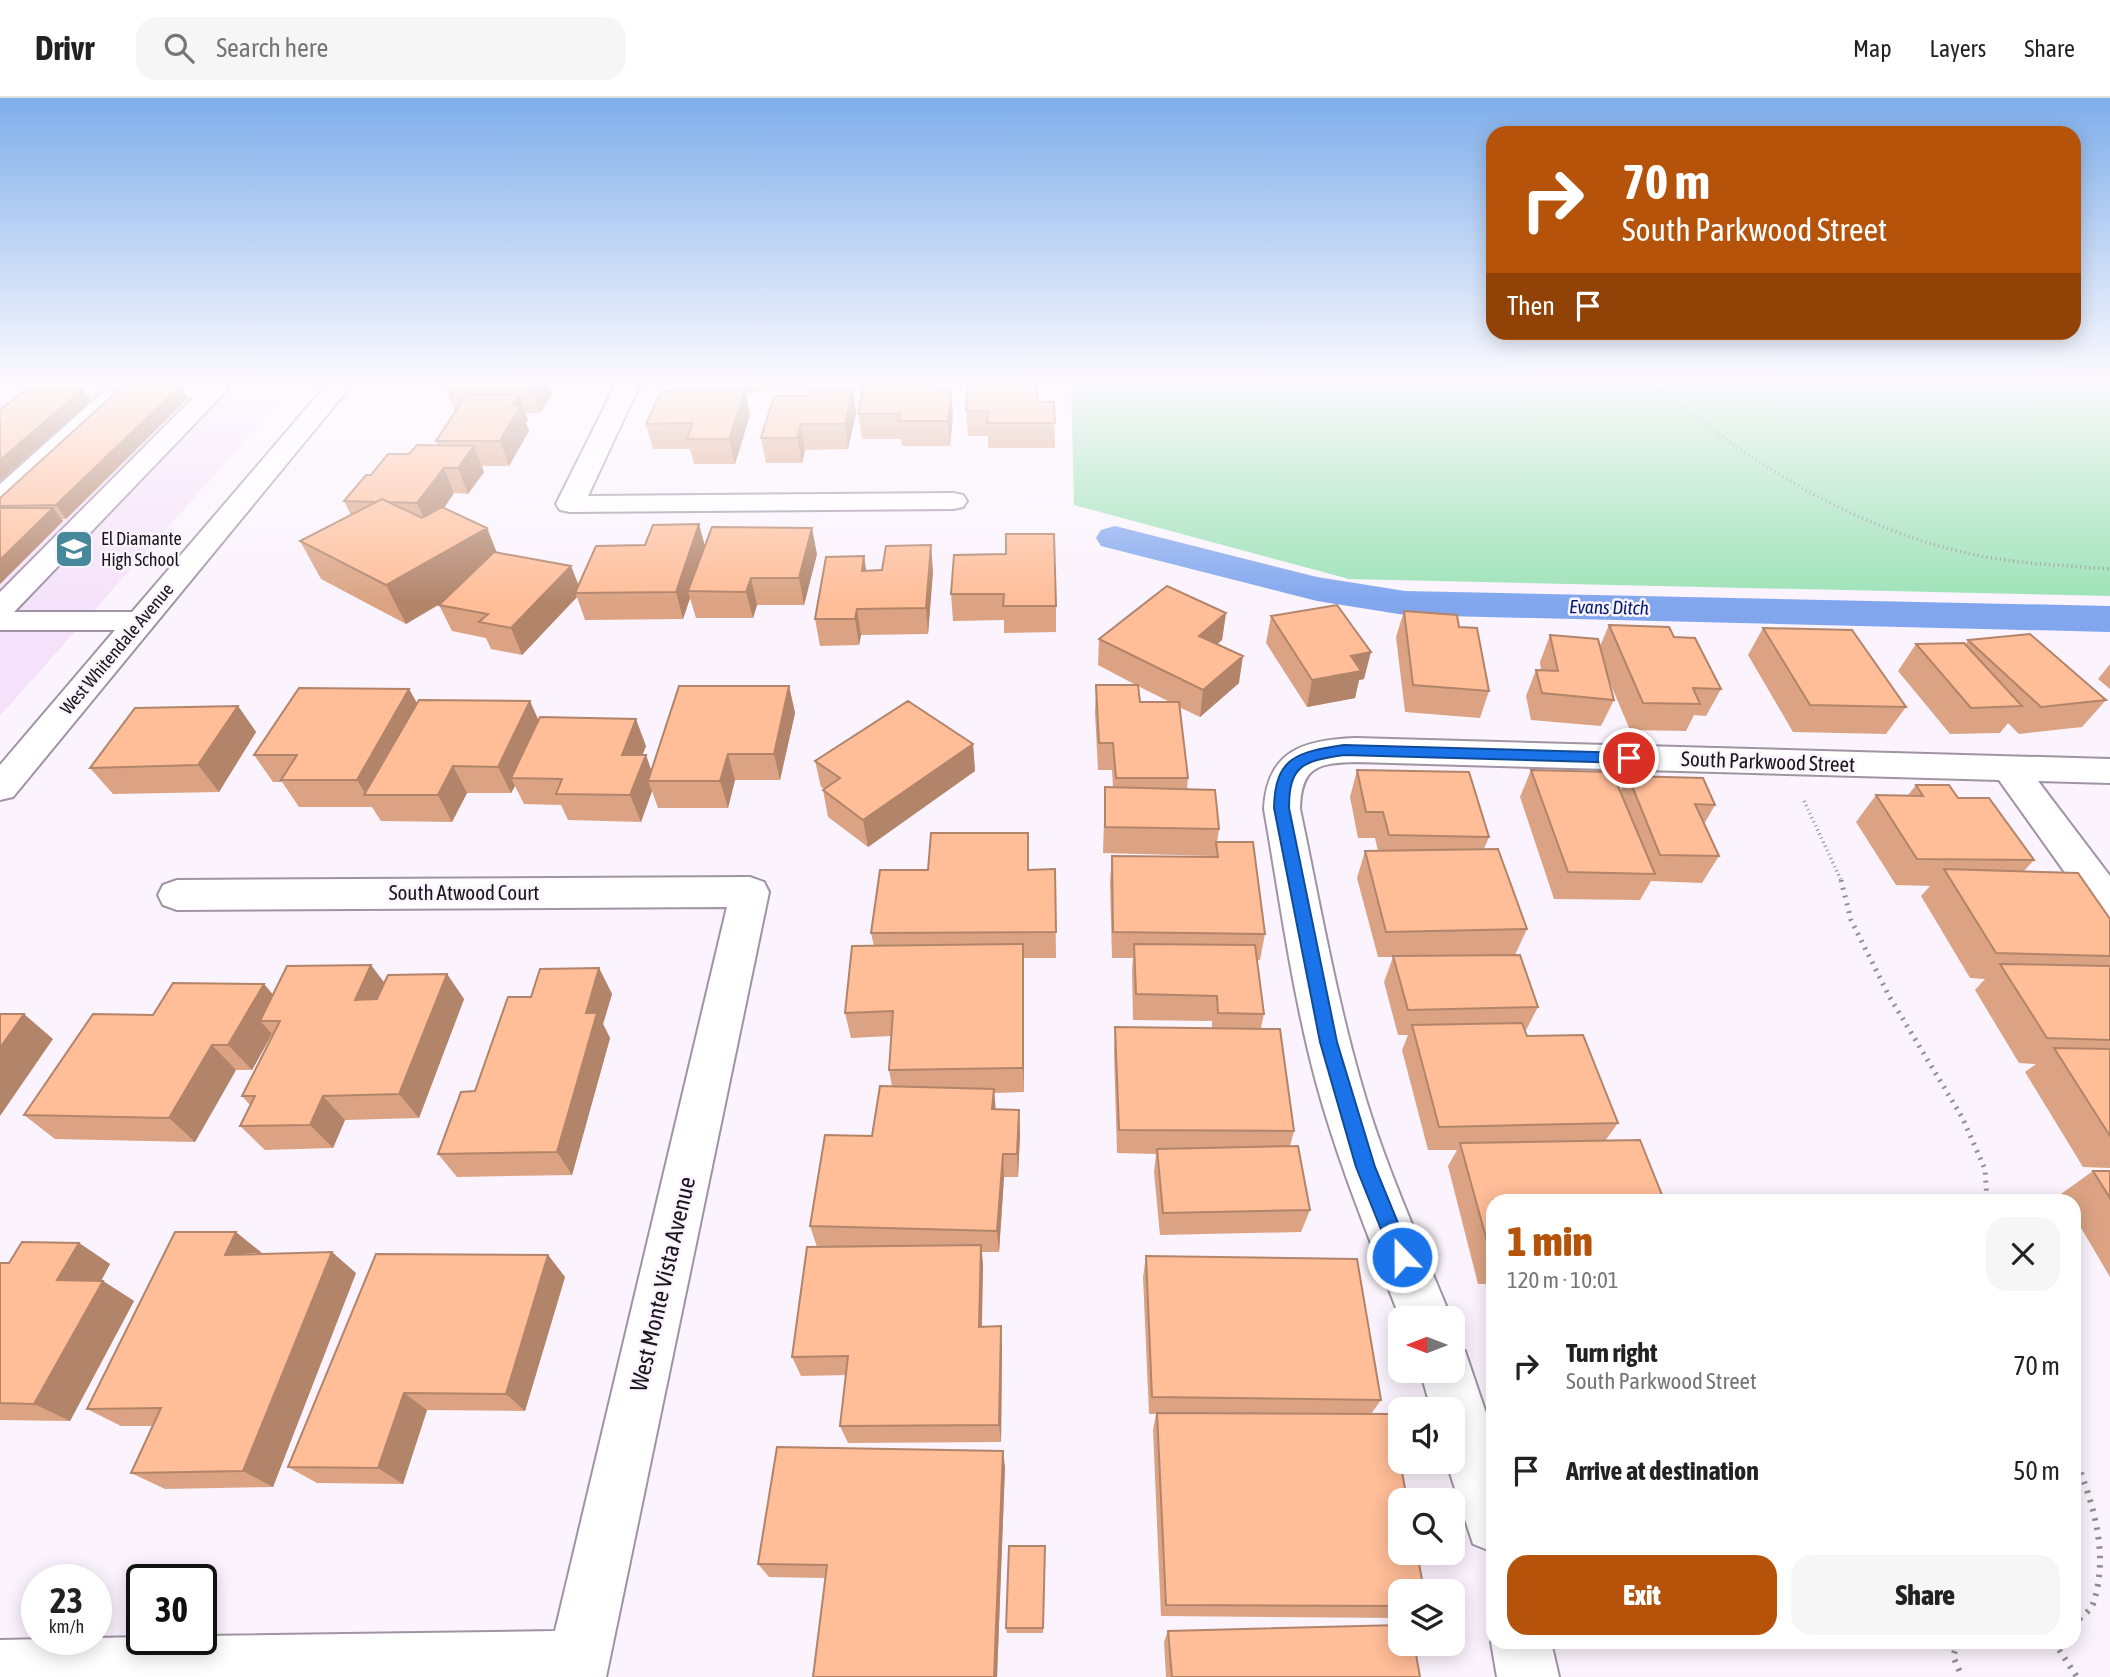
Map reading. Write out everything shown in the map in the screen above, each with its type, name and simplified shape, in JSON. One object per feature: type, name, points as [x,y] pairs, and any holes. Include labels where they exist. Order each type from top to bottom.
[{"type":"street","points":[[0,498],[46,456]]},
{"type":"street","points":[[0,609],[151,456]]},
{"type":"street","name":"West Whitendale Avenue","points":[[0,788],[280,456]]},
{"type":"street","points":[[593,456],[570,504],[953,501]]},
{"type":"street","points":[[0,621],[141,621]]},
{"type":"street","name":"South Parkwood Street","points":[[1421,1306],[1365,1167],[1338,1081],[1320,1006],[1282,808],[1282,784],[1286,774],[1301,761],[1325,752],[1356,750],[2110,771]]},
{"type":"street","points":[[2010,769],[2110,905]]},
{"type":"street","name":"South Atwood Court","points":[[177,894],[750,892]]},
{"type":"street","name":"West Monte Vista Avenue","points":[[577,1669],[750,892]]},
{"type":"street","points":[[1450,1383],[1486,1501]]},
{"type":"street","points":[[1522,1649],[1528,1677]]},
{"type":"street","points":[[0,1670],[577,1669]]},
{"type":"path","points":[[1748,456],[1831,506],[1864,520],[1966,552],[2031,563],[2110,569]]},
{"type":"path","points":[[1803,799],[1842,881],[1851,920],[1889,996],[1962,1117],[1985,1170],[1987,1194]]},
{"type":"path","points":[[2081,1473],[2102,1526],[2107,1562],[2093,1605],[2081,1616]]},
{"type":"path","points":[[1956,1649],[1953,1656],[1962,1677]]},
{"type":"path","points":[[2059,1649],[2077,1677]]},
{"type":"shaded area","name":"El Diamante High School","points":[[0,456],[231,456],[0,716]]},
{"type":"green space","points":[[1073,456],[2110,456],[2110,596],[1349,579],[1074,505]]},
{"type":"building","points":[[46,456],[107,456],[56,505],[0,506],[0,498]]},
{"type":"building","points":[[387,456],[467,456],[458,468],[444,468],[417,503],[389,502],[382,499],[376,502],[344,501],[366,475],[371,475]]},
{"type":"building","points":[[382,499],[422,518],[442,507],[487,528],[386,585],[300,541]]},
{"type":"building","points":[[0,508],[53,508],[0,560]]},
{"type":"building","points":[[699,524],[676,592],[575,593],[596,546],[645,545],[653,525]]},
{"type":"building","points":[[712,527],[812,528],[799,578],[751,578],[746,592],[688,591]]},
{"type":"building","points":[[1006,534],[1054,534],[1056,606],[1003,606],[1004,594],[951,594],[954,555],[1006,554]]},
{"type":"building","points":[[931,545],[926,608],[857,609],[855,619],[815,619],[826,557],[864,556],[862,571],[882,570],[886,546]]},
{"type":"building","points":[[494,552],[571,566],[511,628],[479,622],[488,614],[439,605]]},
{"type":"building","points":[[1167,586],[1226,613],[1199,636],[1243,656],[1203,690],[1099,639]]},
{"type":"building","points":[[1337,605],[1371,652],[1351,656],[1361,671],[1312,680],[1271,616]]},
{"type":"building","points":[[1404,611],[1457,615],[1459,627],[1477,628],[1489,691],[1413,685]]},
{"type":"building","points":[[1609,625],[1669,627],[1674,637],[1695,638],[1721,689],[1693,688],[1700,704],[1643,703]]},
{"type":"building","points":[[1763,628],[1852,630],[1906,707],[1810,705]]},
{"type":"building","points":[[2030,634],[2106,700],[2041,707],[1968,640]]},
{"type":"building","points":[[1550,635],[1598,639],[1614,700],[1542,693],[1536,670],[1558,671]]},
{"type":"building","points":[[1964,643],[2022,706],[1971,708],[1916,644]]},
{"type":"building","points":[[1096,685],[1138,685],[1140,702],[1179,702],[1188,778],[1116,778],[1113,743],[1099,743]]},
{"type":"building","points":[[679,686],[789,686],[774,754],[728,754],[720,781],[648,781]]},
{"type":"building","points":[[299,688],[409,689],[357,780],[281,780],[297,755],[254,755]]},
{"type":"building","points":[[419,700],[530,701],[498,767],[453,766],[438,795],[364,795]]},
{"type":"building","points":[[908,701],[973,744],[863,820],[823,790],[840,778],[815,761]]},
{"type":"building","points":[[238,706],[198,765],[90,768],[135,708]]},
{"type":"building","points":[[540,717],[636,719],[622,755],[646,755],[630,795],[556,794],[562,779],[511,778]]},
{"type":"building","points":[[1357,770],[1469,772],[1489,837],[1389,835],[1383,812],[1366,812]]},
{"type":"building","points":[[1531,770],[1612,772],[1655,874],[1568,872]]},
{"type":"building","points":[[1628,776],[1703,778],[1715,805],[1695,804],[1719,856],[1660,855]]},
{"type":"building","points":[[1916,785],[1949,785],[1958,798],[1989,798],[2034,860],[1917,859],[1876,795],[1923,796]]},
{"type":"building","points":[[1105,787],[1215,790],[1219,829],[1105,827]]},
{"type":"building","points":[[931,833],[1028,833],[1028,870],[1055,869],[1056,932],[871,933],[880,870],[928,870]]},
{"type":"building","points":[[1216,842],[1253,842],[1265,934],[1113,932],[1112,856],[1218,857]]},
{"type":"building","points":[[1498,849],[1527,929],[1386,932],[1365,851]]},
{"type":"building","points":[[1944,869],[2078,873],[2110,919],[2110,956],[1996,953]]},
{"type":"building","points":[[1023,944],[1023,1068],[889,1070],[893,1011],[845,1013],[852,946]]},
{"type":"building","points":[[1134,944],[1255,945],[1264,1014],[1218,1013],[1217,996],[1136,994]]},
{"type":"building","points":[[1520,955],[1538,1007],[1408,1010],[1393,956]]},
{"type":"building","points":[[2000,964],[2110,966],[2110,1040],[2047,1038]]},
{"type":"building","points":[[371,965],[355,1000],[377,999],[388,975],[447,974],[399,1094],[323,1096],[310,1125],[240,1126],[255,1096],[242,1096],[280,1021],[260,1021],[287,966]]},
{"type":"building","points":[[599,968],[586,1013],[597,1013],[557,1152],[438,1154],[461,1092],[475,1091],[508,997],[531,997],[540,969]]},
{"type":"building","points":[[173,983],[264,984],[228,1045],[212,1045],[169,1118],[24,1115],[93,1014],[153,1015]]},
{"type":"building","points":[[0,1014],[24,1014],[0,1048]]},
{"type":"building","points":[[1522,1023],[1527,1036],[1583,1035],[1618,1123],[1439,1127],[1412,1025]]},
{"type":"building","points":[[1115,1027],[1280,1029],[1294,1131],[1119,1130]]},
{"type":"building","points":[[2054,1048],[2110,1049],[2110,1136]]},
{"type":"building","points":[[880,1086],[994,1089],[992,1109],[1019,1110],[1017,1154],[1003,1154],[997,1231],[810,1226],[825,1135],[872,1136]]},
{"type":"building","points":[[1640,1140],[1662,1194],[1486,1194],[1486,1238],[1460,1143]]},
{"type":"building","points":[[1298,1146],[1310,1210],[1163,1213],[1157,1149]]},
{"type":"building","points":[[2093,1171],[2110,1171],[2110,1198]]},
{"type":"building","points":[[175,1232],[236,1232],[225,1255],[332,1252],[243,1471],[131,1473],[161,1408],[87,1409]]},
{"type":"building","points":[[22,1242],[79,1243],[57,1280],[103,1281],[34,1404],[0,1403],[0,1263],[9,1263]]},
{"type":"building","points":[[981,1245],[979,1327],[1001,1326],[999,1425],[840,1426],[848,1356],[792,1357],[807,1247]]},
{"type":"building","points":[[376,1254],[548,1255],[506,1394],[404,1393],[378,1468],[288,1467]]},
{"type":"building","points":[[1146,1256],[1357,1259],[1381,1400],[1152,1397]]},
{"type":"building","points":[[1157,1413],[1388,1414],[1388,1474],[1402,1474],[1405,1488],[1388,1488],[1388,1565],[1419,1565],[1422,1579],[1388,1579],[1388,1606],[1166,1605]]},
{"type":"building","points":[[777,1447],[1003,1451],[994,1677],[813,1677],[827,1565],[758,1564]]},
{"type":"building","points":[[1009,1546],[1045,1546],[1043,1628],[1006,1628]]},
{"type":"building","points":[[1388,1625],[1388,1656],[1416,1656],[1420,1677],[1172,1677],[1168,1631]]},
{"type":"waterway","name":"Evans Ditch","points":[[1115,538],[1317,589],[1405,603],[2110,619]]},
{"type":"place","name":"El Diamante High School","points":[[74,549]]},
{"type":"route","points":[[1402,1257],[1365,1167],[1328,1042],[1282,808],[1282,784],[1286,774],[1301,761],[1335,750],[1629,758]]}]
